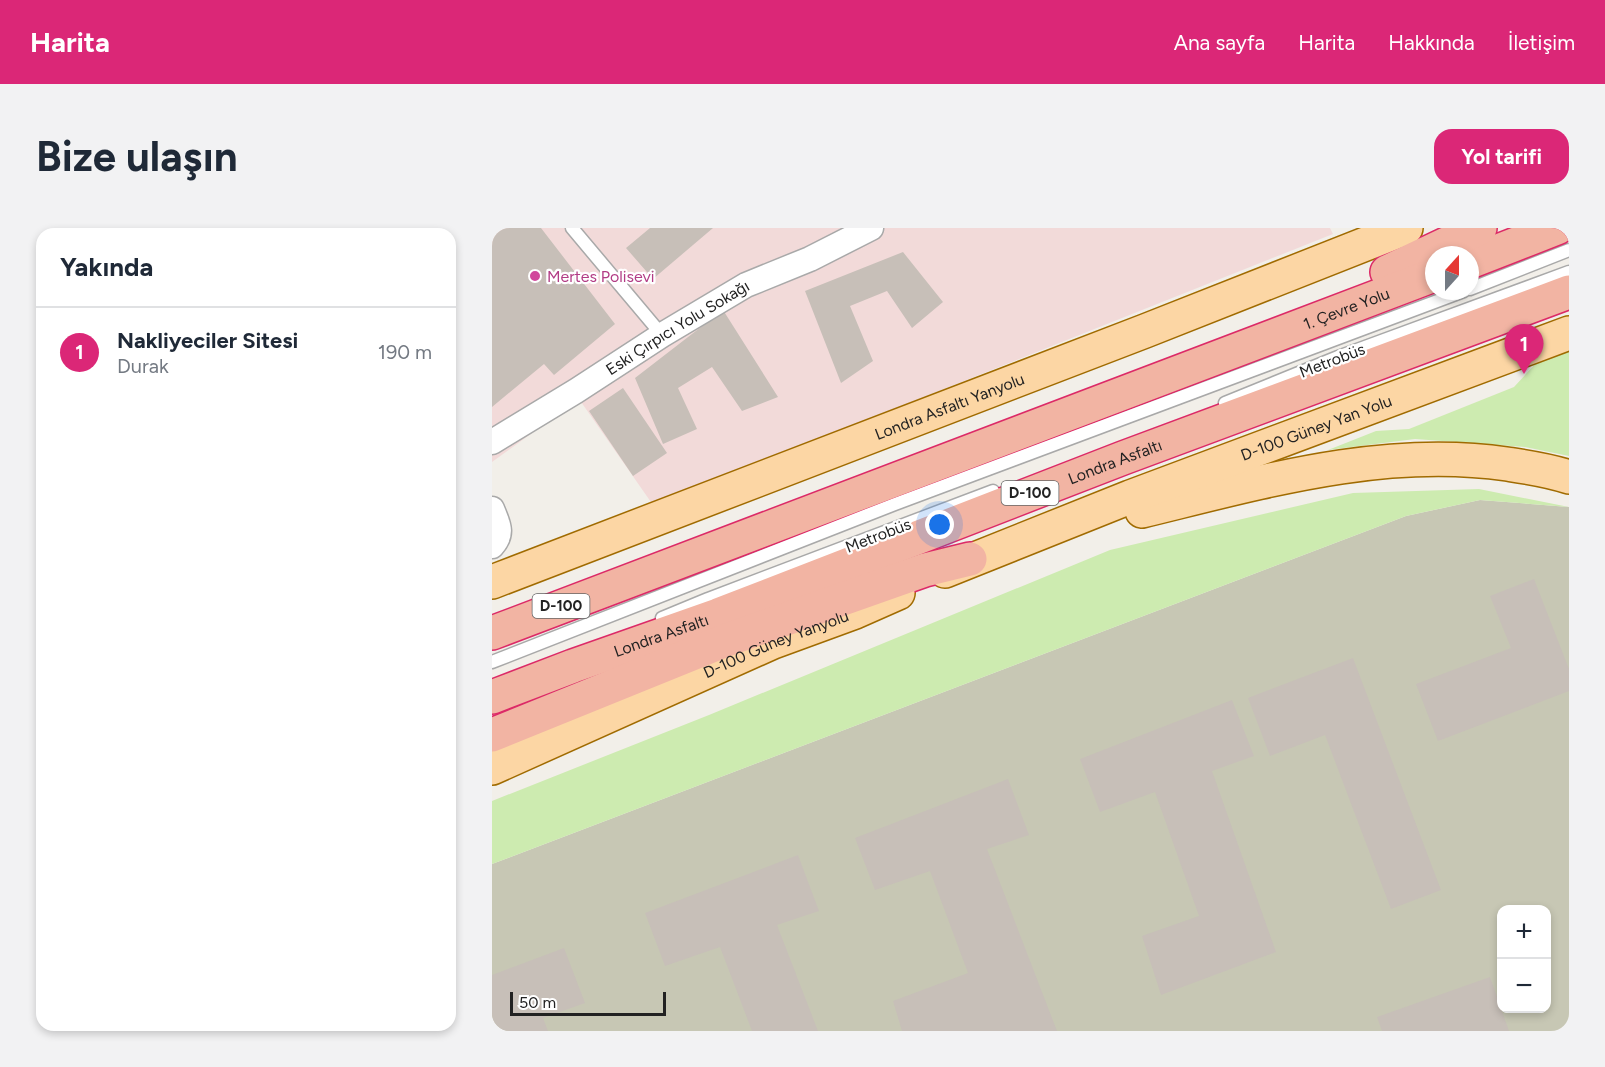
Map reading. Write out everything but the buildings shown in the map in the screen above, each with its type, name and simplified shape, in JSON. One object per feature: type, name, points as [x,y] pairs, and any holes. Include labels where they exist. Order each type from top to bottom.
[{"type":"highway","points":[[1258,342],[1317,304],[1480,228]]},
{"type":"highway","points":[[1479,258],[1557,228]]},
{"type":"highway","name":"1. Çevre Yolu","points":[[1258,342],[1425,278]]},
{"type":"highway","name":"Londra Asfaltı","points":[[492,698],[573,666],[718,615],[1123,458],[1569,292]]},
{"type":"highway","name":"D-100","points":[[492,633],[1258,342]]},
{"type":"highway","points":[[492,735],[724,641],[925,570],[970,560]]},
{"type":"highway","points":[[492,615],[568,592],[631,581]]},
{"type":"main road","name":"Londra Asfaltı Yanyolu","points":[[492,582],[1146,331],[1406,228]]},
{"type":"main road","name":"D-100 Güney Yan Yolu","points":[[1064,524],[1130,497],[1569,333]]},
{"type":"main road","points":[[1064,524],[1089,526],[1292,476],[1403,459],[1481,460],[1522,466],[1569,477]]},
{"type":"main road","name":"D-100 Güney Yanyolu","points":[[492,768],[773,642],[855,612],[970,560],[1064,524]]},
{"type":"street","name":"Eski Çırpıcı Yolu Sokağı","points":[[492,442],[576,391],[662,334],[746,285],[810,259],[871,228]]},
{"type":"street","points":[[492,509],[499,526],[498,539],[492,546]]},
{"type":"lane","points":[[572,228],[662,334]]},
{"type":"lane","points":[[1479,285],[1569,250]]},
{"type":"lane","name":"Metrobüs","points":[[1216,406],[1360,349],[1569,272]]},
{"type":"lane","points":[[492,662],[895,504],[1440,300]]},
{"type":"lane","name":"Metrobüs","points":[[655,621],[1006,486]]},
{"type":"lane","points":[[492,688],[612,639]]},
{"type":"shaded area","points":[[492,228],[1330,228],[1333,234],[653,505],[579,399],[492,462]]},
{"type":"shaded area","points":[[1480,500],[1569,507],[1569,1031],[492,1031],[492,864],[1406,516]]},
{"type":"green space","points":[[1569,349],[1569,456],[1525,447],[1415,439],[1328,450],[1376,431],[1409,429],[1514,387],[1536,363]]},
{"type":"green space","points":[[1479,489],[1569,507],[1480,500],[1406,516],[492,864],[492,801],[709,715],[1110,550],[1353,493]]},
{"type":"place","name":"Mertes Polisevi","points":[[535,276]]},
{"type":"place","name":"Nakliyeciler Sitesi","points":[[1524,374]]}]
